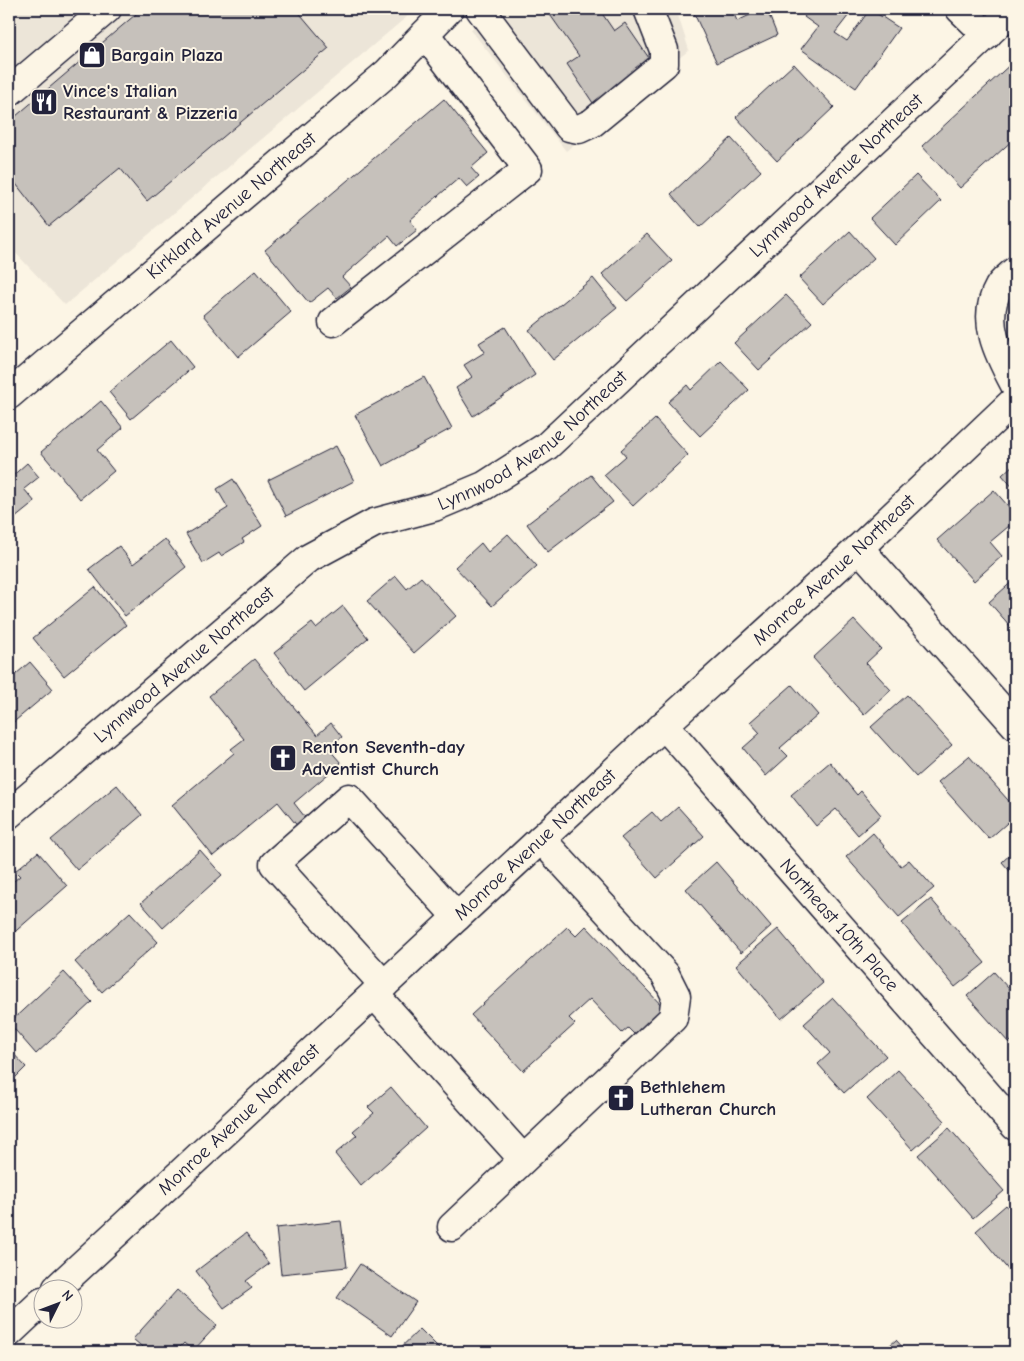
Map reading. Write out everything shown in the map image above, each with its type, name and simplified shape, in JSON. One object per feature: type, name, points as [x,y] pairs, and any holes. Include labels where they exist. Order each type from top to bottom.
[{"type":"street","points":[[9,92],[106,9]]},
{"type":"street","name":"Kirkland Avenue Northeast","points":[[9,395],[387,73],[449,9]]},
{"type":"street","points":[[480,9],[569,127],[579,130],[592,123],[664,64],[664,50],[648,9]]},
{"type":"street","points":[[960,9],[987,35]]},
{"type":"street","name":"Lynnwood Avenue Northeast","points":[[9,814],[309,558],[374,523],[434,507],[484,486],[547,446],[1014,9]]},
{"type":"street","points":[[333,322],[528,169],[425,34]]},
{"type":"street","points":[[1015,271],[1000,285],[991,304],[991,331],[1002,361],[1015,385]]},
{"type":"street","name":"Monroe Avenue Northeast","points":[[68,1278],[664,725],[859,548],[1015,400]]},
{"type":"street","points":[[859,548],[1015,724]]},
{"type":"street","name":"Northeast 10th Place","points":[[664,725],[1015,1126]]},
{"type":"street","points":[[456,917],[349,798],[274,864],[524,1159]]},
{"type":"street","points":[[452,1227],[673,1018],[676,996],[665,974],[541,839]]},
{"type":"street","points":[[9,1333],[32,1311]]},
{"type":"shaded area","points":[[9,9],[416,9],[65,305],[9,246]]},
{"type":"shaded area","points":[[488,9],[676,9],[689,50],[566,151],[471,30]]},
{"type":"building","points":[[142,9],[296,9],[329,48],[147,201],[120,168],[49,226],[9,175],[9,122]]},
{"type":"building","points":[[546,9],[599,9],[614,31],[625,23],[651,61],[593,103],[567,64],[579,56]]},
{"type":"building","points":[[692,9],[732,9],[737,21],[750,15],[747,9],[783,9],[769,15],[777,35],[717,63]]},
{"type":"building","points":[[810,9],[852,11],[835,33],[847,41],[870,9],[899,28],[856,88],[801,49],[818,27],[804,17]]},
{"type":"building","points":[[1015,60],[1015,138],[960,188],[922,146]]},
{"type":"building","points":[[794,64],[834,107],[777,161],[736,117]]},
{"type":"building","points":[[444,99],[488,153],[471,168],[479,177],[467,187],[459,178],[410,220],[417,230],[397,246],[389,236],[342,277],[351,287],[337,298],[328,288],[309,303],[265,250]]},
{"type":"building","points":[[731,138],[761,171],[700,227],[671,194]]},
{"type":"building","points":[[916,175],[941,201],[895,245],[870,218]]},
{"type":"building","points":[[850,231],[874,258],[823,304],[799,278]]},
{"type":"building","points":[[647,234],[672,261],[627,301],[602,274]]},
{"type":"building","points":[[256,270],[291,312],[238,357],[203,315]]},
{"type":"building","points":[[593,278],[617,308],[553,360],[529,330]]},
{"type":"building","points":[[786,295],[812,322],[759,370],[734,343]]},
{"type":"building","points":[[505,327],[535,375],[473,416],[456,388],[472,377],[464,365],[485,352],[479,343]]},
{"type":"building","points":[[171,340],[193,367],[131,419],[109,392]]},
{"type":"building","points":[[721,361],[749,390],[700,436],[668,402],[687,385],[691,390]]},
{"type":"building","points":[[424,377],[452,428],[383,466],[355,415]]},
{"type":"building","points":[[101,401],[123,428],[97,450],[114,471],[80,499],[41,452]]},
{"type":"building","points":[[655,419],[688,455],[633,506],[604,475],[626,456],[621,450]]},
{"type":"building","points":[[336,446],[354,481],[286,516],[268,480]]},
{"type":"building","points":[[27,463],[39,477],[24,489],[35,502],[9,523],[9,479]]},
{"type":"building","points":[[1015,463],[1015,490],[1002,475]]},
{"type":"building","points":[[591,475],[613,502],[548,552],[527,524]]},
{"type":"building","points":[[233,479],[262,526],[242,539],[244,542],[221,556],[219,553],[203,563],[186,534],[228,508],[217,489]]},
{"type":"building","points":[[994,490],[1015,514],[1015,521],[990,542],[1002,556],[974,581],[937,540]]},
{"type":"building","points":[[508,534],[537,566],[492,606],[455,567],[481,543],[488,552]]},
{"type":"building","points":[[165,539],[186,567],[125,616],[89,569],[119,546],[133,564]]},
{"type":"building","points":[[396,576],[407,589],[421,577],[456,616],[414,653],[367,601]]},
{"type":"building","points":[[1015,579],[1015,623],[1011,627],[989,602]]},
{"type":"building","points":[[95,587],[126,625],[64,676],[33,638]]},
{"type":"building","points":[[343,606],[368,638],[304,691],[274,653],[312,623],[316,628]]},
{"type":"building","points":[[854,620],[881,649],[866,663],[891,690],[864,715],[813,658]]},
{"type":"building","name":"Renton Seventh-day Adventist Church","points":[[254,659],[317,735],[331,723],[342,737],[328,748],[341,763],[294,803],[308,821],[299,828],[278,802],[213,856],[172,805],[234,753],[231,749],[244,739],[209,696]]},
{"type":"building","points":[[30,662],[53,689],[9,726],[9,680]]},
{"type":"building","points":[[792,685],[818,715],[780,748],[788,756],[766,776],[743,748],[760,733],[750,722]]},
{"type":"building","points":[[907,695],[952,745],[916,777],[871,727]]},
{"type":"building","points":[[969,756],[1015,808],[1015,816],[989,839],[938,782]]},
{"type":"building","points":[[830,762],[857,795],[861,791],[881,815],[858,835],[836,809],[816,826],[791,795]]},
{"type":"building","points":[[117,785],[142,815],[77,870],[51,840]]},
{"type":"building","points":[[678,807],[704,836],[657,878],[621,838],[652,812],[661,822]]},
{"type":"building","points":[[873,833],[901,866],[909,860],[934,888],[899,917],[846,857]]},
{"type":"building","points":[[200,850],[222,875],[163,928],[141,903]]},
{"type":"building","points":[[1015,850],[1015,877],[1002,862]]},
{"type":"building","points":[[38,852],[67,886],[9,937],[9,885],[20,876],[15,871]]},
{"type":"building","points":[[716,862],[771,926],[741,953],[686,889]]},
{"type":"building","points":[[931,899],[985,963],[955,987],[902,923]]},
{"type":"building","points":[[130,912],[158,942],[102,992],[75,962]]},
{"type":"building","points":[[586,926],[665,1009],[636,1036],[628,1028],[622,1033],[590,999],[569,1018],[575,1024],[523,1071],[471,1015],[567,927],[576,936]]},
{"type":"building","points":[[778,929],[823,983],[781,1019],[736,965]]},
{"type":"building","points":[[64,972],[92,1002],[36,1054],[9,1023]]},
{"type":"building","points":[[994,972],[1015,996],[1015,1037],[1009,1043],[967,996]]},
{"type":"building","points":[[833,998],[886,1056],[844,1093],[818,1064],[830,1053],[804,1024]]},
{"type":"building","points":[[9,1049],[26,1067],[9,1084]]},
{"type":"building","points":[[898,1070],[945,1121],[913,1150],[867,1099]]},
{"type":"building","points":[[391,1087],[426,1128],[361,1186],[335,1154],[357,1135],[353,1131],[374,1113],[368,1107]]},
{"type":"building","points":[[949,1128],[1004,1191],[973,1218],[918,1155]]},
{"type":"building","points":[[1006,1205],[1015,1216],[1015,1278],[976,1231]]},
{"type":"building","points":[[341,1221],[347,1267],[281,1274],[276,1228]]},
{"type":"building","points":[[246,1233],[269,1264],[246,1281],[252,1288],[224,1308],[196,1271]]},
{"type":"building","points":[[360,1264],[416,1302],[392,1336],[337,1298]]},
{"type":"building","points":[[177,1290],[217,1325],[193,1351],[184,1343],[175,1352],[148,1352],[133,1339]]},
{"type":"building","points":[[420,1329],[443,1352],[396,1352]]},
{"type":"building","points":[[896,1340],[907,1352],[882,1352]]},
{"type":"place","name":"Bargain Plaza","points":[[92,55]]},
{"type":"place","name":"Vince's Italian Restaurant & Pizzeria","points":[[44,102]]},
{"type":"place","name":"Renton Seventh-day Adventist Church","points":[[283,758]]},
{"type":"place","name":"Bethlehem Lutheran Church","points":[[621,1098]]}]
